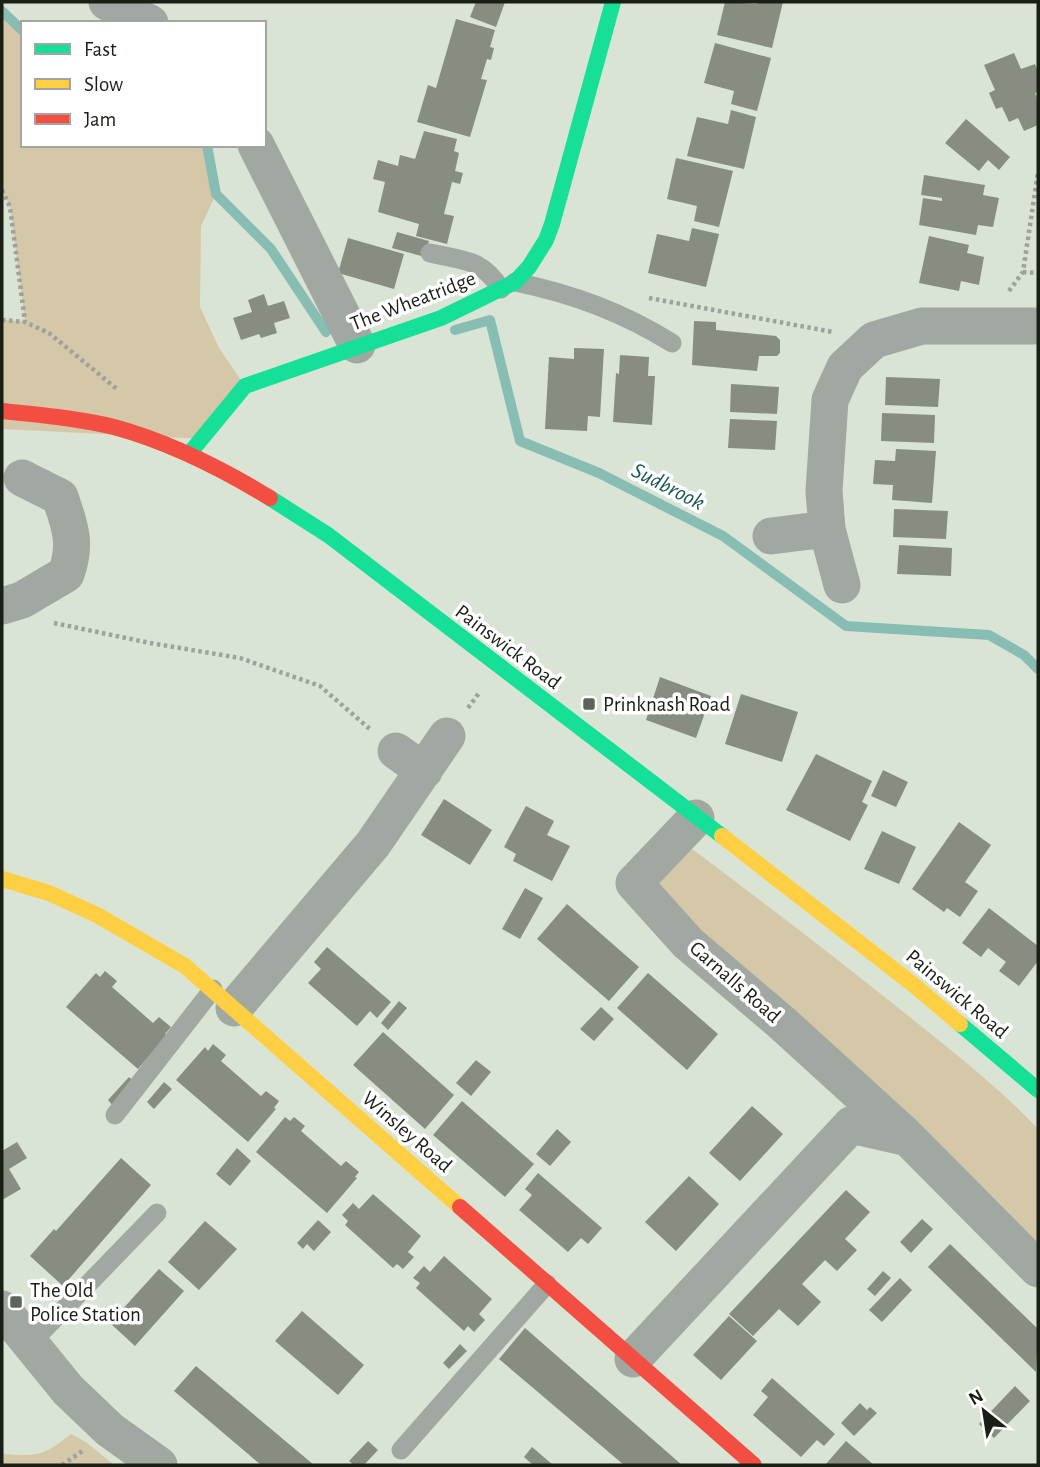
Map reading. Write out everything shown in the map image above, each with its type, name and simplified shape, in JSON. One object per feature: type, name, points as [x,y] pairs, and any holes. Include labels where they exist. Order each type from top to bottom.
[{"type":"street","points":[[107,2],[146,21]]},
{"type":"street","name":"The Wheatridge","points":[[189,454],[204,439],[228,402],[245,386],[441,318],[508,286],[529,267],[546,240],[552,224],[613,2]]},
{"type":"street","points":[[257,147],[357,345]]},
{"type":"street","points":[[842,584],[827,528],[824,491],[830,400],[845,367],[874,340],[922,326],[1038,326],[1038,318]]},
{"type":"street","name":"Painswick Road","points":[[2,411],[114,427],[189,454],[256,490],[328,535],[915,986],[1038,1090]]},
{"type":"street","points":[[2,606],[22,600],[66,574],[73,555],[69,524],[60,497],[22,478]]},
{"type":"street","points":[[771,536],[827,528]]},
{"type":"street","points":[[224,998],[373,844],[410,761],[447,736]]},
{"type":"street","name":"Garnalls Road","points":[[696,818],[634,883],[688,943],[782,1023],[908,1138],[1038,1269]]},
{"type":"street","name":"Winsley Road","points":[[2,879],[60,898],[150,943],[185,966],[754,1465]]},
{"type":"street","points":[[633,1359],[851,1125],[908,1138]]},
{"type":"street","points":[[2,1309],[68,1390],[110,1430],[159,1465]]},
{"type":"lane","points":[[430,253],[481,265],[508,286],[552,290],[608,309],[637,321],[672,343]]},
{"type":"lane","points":[[116,1115],[224,998]]},
{"type":"lane","points":[[30,1344],[157,1213]]},
{"type":"lane","points":[[401,1450],[547,1284]]},
{"type":"path","points":[[1038,172],[1023,272],[1038,273]]},
{"type":"path","points":[[2,190],[10,207],[25,322]]},
{"type":"path","points":[[642,296],[874,340]]},
{"type":"path","points":[[2,320],[25,322],[49,333],[125,396]]},
{"type":"path","points":[[46,621],[240,659],[320,686],[410,761]]},
{"type":"path","points":[[447,736],[499,667]]},
{"type":"shaded area","points":[[2,11],[21,29],[21,147],[207,147],[216,194],[201,226],[200,307],[219,348],[245,386],[204,439],[2,429],[2,320],[25,321],[10,207],[2,190]]},
{"type":"shaded area","points":[[680,840],[936,1038],[989,1082],[1038,1129],[1038,1269],[634,883]]},
{"type":"shaded area","points":[[71,1434],[86,1442],[114,1465],[2,1465],[2,1454],[24,1455],[46,1451]]},
{"type":"building","points":[[476,2],[505,2],[496,27],[470,17]]},
{"type":"building","points":[[725,2],[783,2],[772,48],[717,35]]},
{"type":"building","points":[[456,19],[495,30],[490,47],[494,48],[491,60],[487,59],[481,79],[487,80],[470,137],[417,122],[428,85],[436,88]]},
{"type":"building","points":[[715,43],[771,58],[757,111],[731,104],[734,91],[704,83]]},
{"type":"building","points":[[1014,53],[1021,69],[1035,64],[1038,72],[1038,92],[1035,93],[1038,100],[1038,125],[1024,131],[1018,118],[1009,122],[1002,107],[996,109],[989,93],[995,90],[984,65]]},
{"type":"building","points":[[731,110],[756,117],[744,169],[687,156],[697,117],[728,124]]},
{"type":"building","points":[[966,119],[1010,157],[999,170],[988,160],[979,171],[945,143]]},
{"type":"building","points":[[424,131],[457,139],[454,151],[459,153],[455,171],[463,173],[460,184],[452,182],[444,214],[454,216],[447,244],[416,236],[419,224],[378,212],[385,182],[373,179],[378,160],[398,166],[400,155],[415,159]]},
{"type":"building","points":[[676,158],[733,171],[719,227],[694,221],[697,206],[667,199]]},
{"type":"building","points":[[924,175],[985,185],[983,195],[999,198],[993,227],[978,225],[976,235],[919,225],[923,198],[942,201],[942,198],[921,195]]},
{"type":"building","points":[[692,228],[719,234],[706,287],[648,273],[657,234],[689,241]]},
{"type":"building","points":[[397,232],[429,241],[425,257],[392,248]]},
{"type":"building","points":[[929,236],[969,245],[967,253],[984,257],[979,285],[961,281],[959,291],[919,283]]},
{"type":"building","points":[[348,238],[404,254],[394,289],[338,273]]},
{"type":"building","points":[[264,294],[268,306],[284,301],[290,318],[274,323],[277,333],[261,338],[259,334],[241,340],[233,318],[252,312],[248,300]]},
{"type":"building","points":[[694,321],[716,322],[716,330],[776,336],[780,340],[780,353],[777,356],[759,356],[757,371],[692,365]]},
{"type":"building","points":[[574,348],[604,349],[600,417],[588,416],[587,431],[545,429],[549,357],[574,359]]},
{"type":"building","points":[[620,355],[649,357],[648,376],[655,376],[652,425],[613,422],[616,373],[619,374]]},
{"type":"building","points":[[886,377],[940,379],[938,407],[885,405]]},
{"type":"building","points":[[731,384],[779,387],[777,414],[730,412]]},
{"type":"building","points":[[882,413],[935,415],[934,443],[881,441]]},
{"type":"building","points":[[730,419],[777,421],[775,450],[728,448]]},
{"type":"building","points":[[896,449],[936,451],[932,503],[892,500],[893,485],[873,484],[875,460],[895,461]]},
{"type":"building","points":[[894,509],[948,511],[946,539],[893,537]]},
{"type":"building","points":[[899,545],[952,548],[951,576],[897,574]]},
{"type":"building","points":[[660,677],[711,696],[696,738],[646,720]]},
{"type":"building","points":[[741,694],[798,712],[782,762],[725,744]]},
{"type":"building","points":[[816,754],[872,781],[862,802],[868,805],[850,841],[786,810]]},
{"type":"building","points":[[883,770],[908,782],[896,807],[871,796]]},
{"type":"building","points":[[444,799],[492,830],[470,865],[421,835]]},
{"type":"building","points":[[526,806],[554,821],[547,835],[570,846],[552,881],[513,861],[516,854],[504,847]]},
{"type":"building","points":[[959,822],[991,845],[965,882],[978,891],[960,917],[947,908],[944,912],[912,889]]},
{"type":"building","points":[[882,831],[916,847],[899,884],[864,869]]},
{"type":"building","points":[[525,888],[543,898],[520,939],[502,929]]},
{"type":"building","points":[[567,904],[639,967],[609,1001],[537,939]]},
{"type":"building","points":[[989,908],[1038,946],[1038,961],[1019,986],[999,971],[1006,962],[988,948],[981,957],[962,943]]},
{"type":"building","points":[[327,947],[391,1002],[377,1018],[370,1011],[357,1026],[308,983],[321,969],[314,962]]},
{"type":"building","points":[[105,971],[117,981],[112,987],[153,1023],[159,1017],[171,1027],[138,1069],[66,1007],[96,973],[100,977]]},
{"type":"building","points":[[648,973],[718,1034],[687,1070],[617,1008]]},
{"type":"building","points":[[399,1001],[407,1008],[388,1030],[381,1023]]},
{"type":"building","points":[[601,1007],[614,1019],[594,1041],[580,1029]]},
{"type":"building","points":[[383,1032],[454,1095],[425,1129],[353,1065]]},
{"type":"building","points":[[213,1044],[226,1055],[221,1061],[261,1096],[266,1091],[279,1101],[274,1108],[276,1109],[248,1142],[176,1080],[205,1047],[208,1051]]},
{"type":"building","points":[[476,1060],[491,1072],[471,1096],[456,1083]]},
{"type":"building","points":[[129,1077],[136,1083],[114,1107],[108,1100]]},
{"type":"building","points":[[164,1082],[172,1089],[154,1109],[147,1102]]},
{"type":"building","points":[[462,1101],[534,1164],[505,1197],[433,1135]]},
{"type":"building","points":[[752,1106],[783,1134],[740,1181],[709,1153]]},
{"type":"building","points":[[285,1117],[290,1121],[294,1117],[305,1126],[301,1131],[341,1166],[346,1161],[359,1172],[355,1177],[357,1178],[327,1213],[256,1152]]},
{"type":"building","points":[[557,1129],[571,1142],[550,1166],[536,1154]]},
{"type":"building","points":[[17,1142],[27,1158],[9,1169],[21,1189],[2,1200],[2,1151]]},
{"type":"building","points":[[237,1148],[251,1161],[230,1186],[216,1174]]},
{"type":"building","points":[[121,1158],[151,1185],[63,1286],[30,1256]]},
{"type":"building","points":[[538,1173],[602,1228],[588,1244],[581,1238],[568,1252],[519,1210],[532,1195],[525,1189]]},
{"type":"building","points":[[689,1176],[719,1204],[676,1251],[645,1222]]},
{"type":"building","points":[[846,1190],[870,1212],[845,1239],[857,1250],[837,1271],[825,1260],[802,1284],[821,1302],[798,1326],[779,1309],[753,1336],[729,1314]]},
{"type":"building","points":[[373,1194],[421,1236],[408,1252],[414,1257],[403,1269],[397,1264],[393,1268],[345,1225],[348,1221],[342,1215],[353,1203],[359,1209]]},
{"type":"building","points":[[922,1219],[933,1229],[911,1253],[900,1242]]},
{"type":"building","points":[[318,1220],[331,1232],[314,1251],[307,1244],[303,1249],[297,1243]]},
{"type":"building","points":[[205,1221],[237,1249],[199,1290],[168,1262]]},
{"type":"building","points":[[950,1244],[1038,1329],[1036,1372],[928,1267]]},
{"type":"building","points":[[444,1256],[492,1299],[479,1314],[485,1320],[474,1332],[468,1326],[464,1331],[416,1288],[420,1283],[413,1278],[424,1266],[430,1272]]},
{"type":"building","points":[[159,1269],[184,1291],[135,1346],[110,1323]]},
{"type":"building","points":[[883,1271],[891,1278],[875,1296],[867,1289]]},
{"type":"building","points":[[900,1278],[912,1290],[882,1322],[869,1310]]},
{"type":"building","points":[[302,1311],[364,1365],[338,1395],[275,1341]]},
{"type":"building","points":[[729,1316],[757,1341],[721,1380],[693,1355]]},
{"type":"building","points":[[525,1328],[682,1465],[624,1465],[499,1359]]},
{"type":"building","points":[[460,1344],[467,1351],[449,1369],[443,1363]]},
{"type":"building","points":[[196,1366],[314,1465],[261,1465],[174,1391]]},
{"type":"building","points":[[772,1378],[835,1434],[824,1446],[817,1440],[801,1457],[753,1415],[768,1397],[761,1391]]},
{"type":"building","points":[[1015,1386],[1030,1401],[994,1438],[979,1424]]},
{"type":"building","points":[[860,1403],[867,1410],[870,1407],[877,1413],[854,1436],[841,1423]]},
{"type":"building","points":[[368,1441],[378,1450],[364,1465],[354,1465],[349,1461]]},
{"type":"building","points":[[846,1441],[874,1465],[825,1465]]},
{"type":"building","points":[[532,1447],[553,1465],[533,1465],[524,1457]]},
{"type":"waterway","name":"Sudbrook","points":[[2,11],[21,29]]},
{"type":"waterway","name":"Sudbrook","points":[[207,147],[216,194],[271,249],[326,332]]},
{"type":"waterway","name":"Sudbrook","points":[[455,330],[490,320],[520,441],[599,473],[723,536],[846,626],[989,635],[1024,655],[1038,669]]},
{"type":"traffic: fast","points":[[189,454],[245,386],[441,318],[515,282],[529,267],[546,240],[552,224],[613,2]]},
{"type":"traffic: fast","points":[[270,498],[328,535],[722,836]]},
{"type":"traffic: fast","points":[[960,1024],[1038,1090]]},
{"type":"traffic: slow","points":[[722,836],[960,1024]]},
{"type":"traffic: slow","points":[[2,879],[49,893],[97,915],[185,966],[460,1207]]},
{"type":"traffic: jam","points":[[2,411],[86,421],[134,433],[194,457],[270,498]]},
{"type":"traffic: jam","points":[[460,1207],[754,1465]]},
{"type":"place","name":"Prinknash Road","points":[[589,704]]},
{"type":"place","name":"The Old Police Station","points":[[16,1302]]}]
